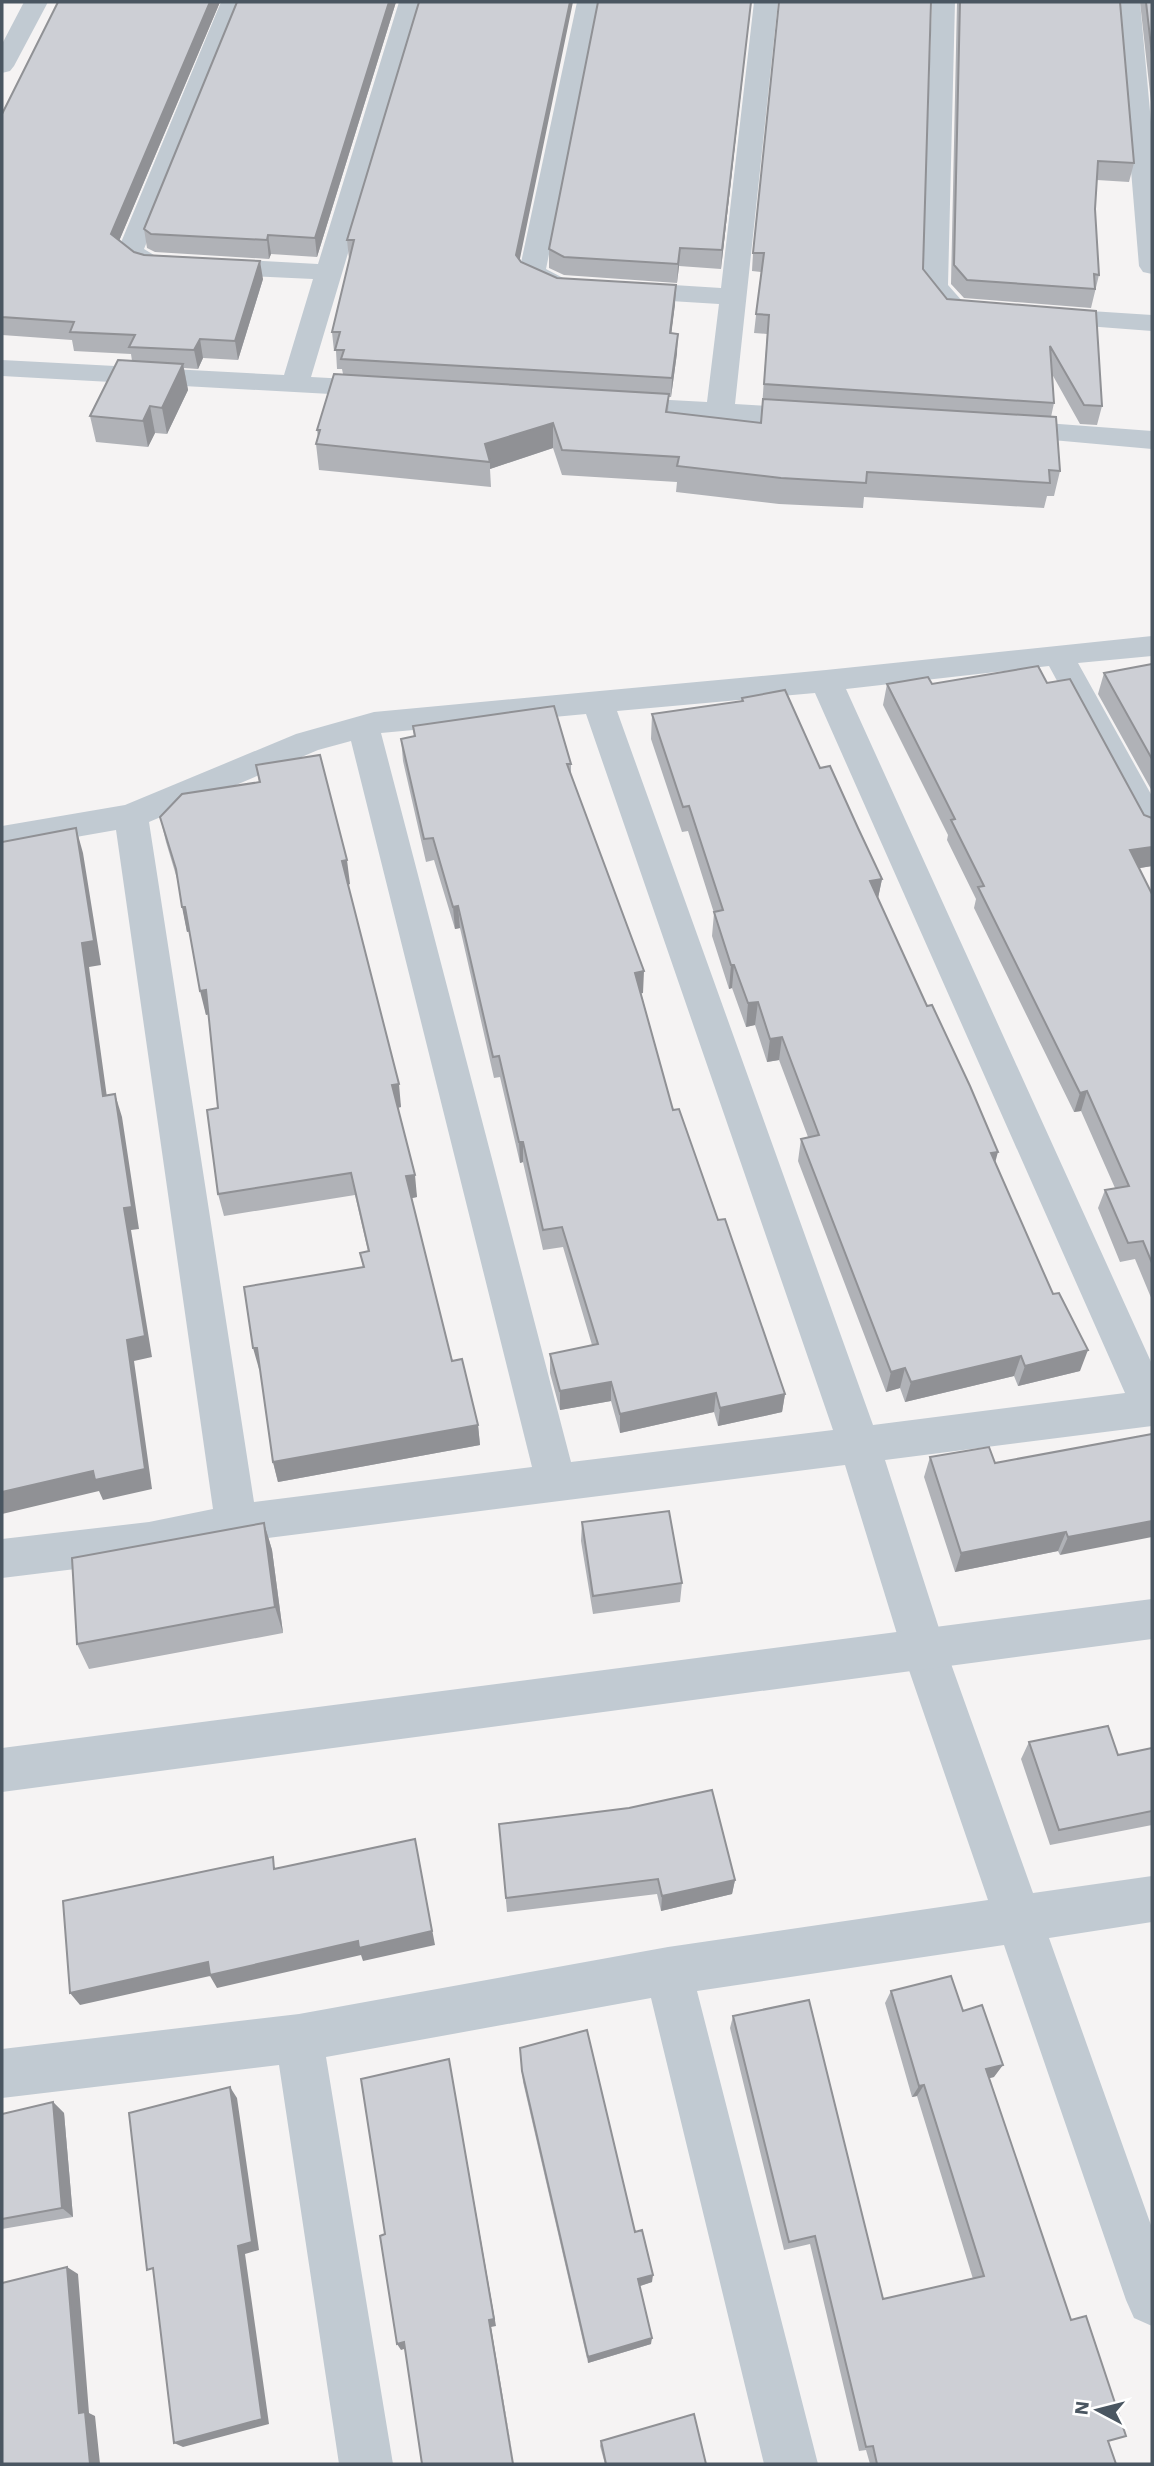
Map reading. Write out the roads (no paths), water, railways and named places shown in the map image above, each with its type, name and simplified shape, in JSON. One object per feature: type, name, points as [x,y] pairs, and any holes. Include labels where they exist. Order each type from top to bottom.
[{"type":"street","points":[[2,66],[36,2]]},
{"type":"street","points":[[232,2],[130,252],[148,263],[328,272]]},
{"type":"street","points":[[296,383],[411,2]]},
{"type":"street","points":[[588,2],[532,272],[557,286],[733,297]]},
{"type":"street","points":[[720,412],[766,2]]},
{"type":"street","points":[[943,2],[935,286],[955,309],[994,312]]},
{"type":"street","points":[[1128,2],[1152,266]]},
{"type":"street","points":[[1021,314],[1152,323]]},
{"type":"street","points":[[2,368],[414,391]]},
{"type":"street","points":[[594,403],[839,419]]},
{"type":"street","points":[[985,428],[1152,440]]},
{"type":"street","points":[[2,838],[131,816],[307,742],[363,725],[597,700],[826,681],[1058,653],[1152,646]]},
{"type":"street","points":[[1058,653],[1152,825]]},
{"type":"street","points":[[2,1559],[149,1541],[236,1522],[860,1447],[1152,1408],[826,681]]},
{"type":"street","points":[[597,700],[860,1447],[923,1647],[1152,2300]]},
{"type":"street","points":[[363,725],[550,1462]]},
{"type":"street","points":[[131,816],[236,1522]]},
{"type":"street","points":[[2,1770],[1152,1619]]},
{"type":"street","points":[[2,2073],[299,2038],[668,1970],[1152,1899]]},
{"type":"street","points":[[668,1970],[791,2464]]},
{"type":"street","points":[[299,2038],[366,2464]]}]
